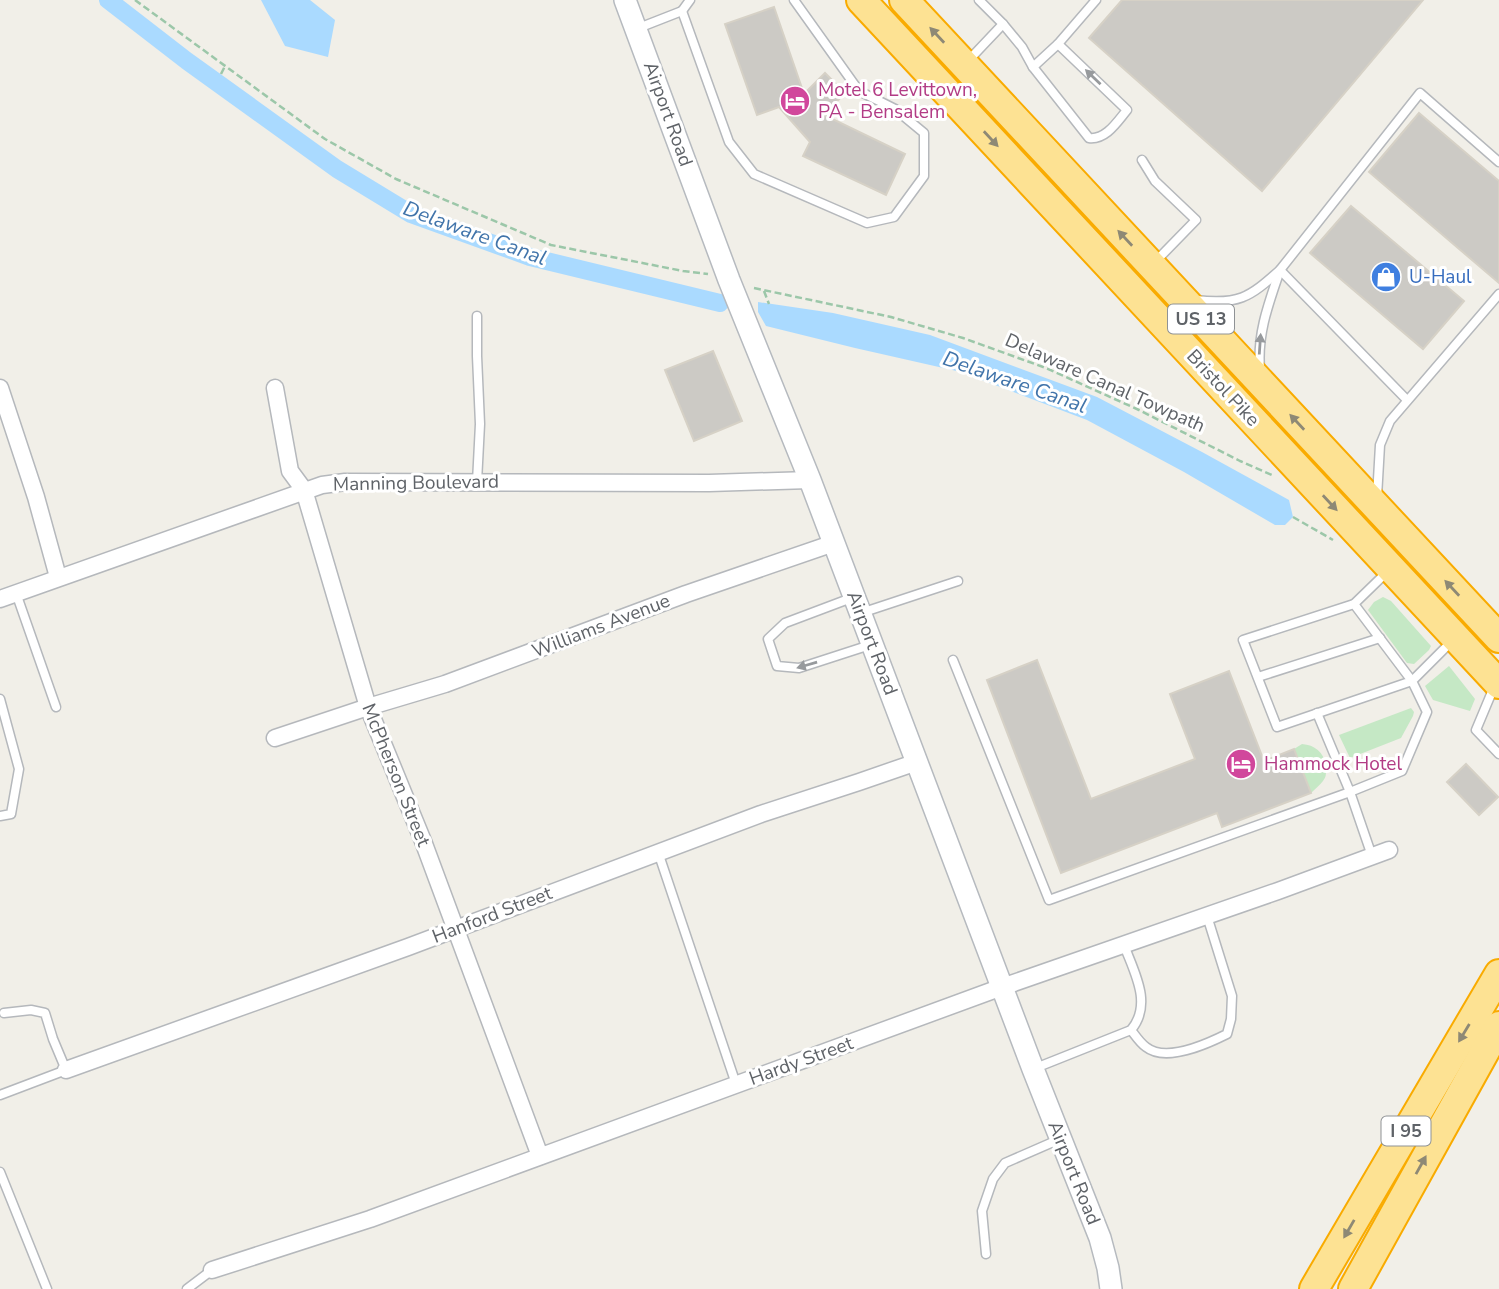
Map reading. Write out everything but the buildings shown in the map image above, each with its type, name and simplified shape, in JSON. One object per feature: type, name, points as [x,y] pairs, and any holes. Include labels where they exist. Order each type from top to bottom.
[{"type":"highway","name":"Bristol Pike","points":[[861,0],[1498,682]]},
{"type":"highway","name":"Bristol Pike","points":[[904,0],[1499,638]]},
{"type":"highway","name":"I 95","points":[[1314,1289],[1499,974]]},
{"type":"highway","name":"I 95","points":[[1353,1289],[1499,1026]]},
{"type":"street","name":"Airport Road","points":[[625,0],[729,280],[810,480],[1033,1069],[1100,1238],[1111,1289]]},
{"type":"street","points":[[0,388],[36,498],[58,577]]},
{"type":"street","name":"McPherson Street","points":[[275,388],[290,471],[304,490],[368,707],[423,841],[540,1156]]},
{"type":"street","name":"Manning Boulevard","points":[[0,599],[321,485],[345,482],[709,483],[810,480]]},
{"type":"street","name":"Williams Avenue","points":[[275,738],[445,684],[686,594],[834,543]]},
{"type":"street","name":"Hanford Street","points":[[66,1070],[456,929],[761,814],[917,762]]},
{"type":"street","name":"Hardy Street","points":[[212,1270],[370,1219],[1002,987],[1389,850]]},
{"type":"lane","points":[[636,29],[682,11],[690,0]]},
{"type":"lane","points":[[682,11],[729,142],[754,174],[867,223],[894,217],[924,176],[924,133],[895,109],[859,91],[794,0]]},
{"type":"lane","points":[[979,0],[1022,47],[1033,67],[1089,138],[1103,136],[1127,110],[1058,44]]},
{"type":"lane","points":[[1033,67],[1058,44],[1096,0]]},
{"type":"lane","points":[[964,65],[1003,24]]},
{"type":"lane","points":[[1178,295],[1212,302],[1242,298],[1255,292],[1280,270],[1420,93],[1499,162]]},
{"type":"lane","points":[[1142,160],[1155,181],[1196,219],[1151,265]]},
{"type":"lane","points":[[1261,383],[1261,333],[1280,270]]},
{"type":"lane","points":[[1280,270],[1407,400]]},
{"type":"lane","points":[[1376,507],[1380,445],[1390,421],[1499,295]]},
{"type":"lane","points":[[477,316],[480,425],[477,482]]},
{"type":"lane","points":[[1391,568],[1354,604],[1243,640],[1277,727],[1412,681],[1456,637]]},
{"type":"lane","points":[[872,645],[799,668],[777,666],[768,639],[785,623],[958,581]]},
{"type":"lane","points":[[16,593],[56,707]]},
{"type":"lane","points":[[953,660],[1049,900],[1402,771],[1427,712],[1412,681],[1354,604]]},
{"type":"lane","points":[[1258,677],[1380,638]]},
{"type":"lane","points":[[1498,682],[1476,730],[1499,754]]},
{"type":"lane","points":[[0,699],[19,769],[11,814],[0,816]]},
{"type":"lane","points":[[1317,713],[1350,792],[1372,856]]},
{"type":"lane","points":[[658,852],[736,1084]]},
{"type":"lane","points":[[1131,1030],[1146,1047],[1157,1053],[1171,1054],[1227,1034],[1232,996],[1207,916]]},
{"type":"lane","points":[[1033,1069],[1131,1030],[1136,1024],[1142,1004],[1141,992],[1124,944]]},
{"type":"lane","points":[[0,1095],[66,1070],[45,1013],[31,1010],[4,1013]]},
{"type":"lane","points":[[986,1254],[982,1211],[993,1178],[1005,1163],[1060,1139]]},
{"type":"lane","points":[[0,1172],[47,1289]]},
{"type":"lane","points":[[187,1289],[212,1270]]},
{"type":"path","points":[[135,0],[325,139],[396,179],[551,244],[682,271],[715,274]]},
{"type":"path","points":[[220,74],[225,66]]},
{"type":"path","name":"Delaware Canal Towpath","points":[[746,286],[891,317],[963,338],[1045,368],[1274,475]]},
{"type":"path","points":[[764,291],[769,304]]},
{"type":"path","points":[[1293,517],[1337,542]]},
{"type":"green space","points":[[1383,597],[1391,601],[1431,646],[1414,664],[1407,663],[1368,610],[1374,602]]},
{"type":"green space","points":[[1449,666],[1475,699],[1470,711],[1433,700],[1425,686]]},
{"type":"green space","points":[[1411,708],[1413,716],[1401,738],[1350,758],[1339,735]]},
{"type":"green space","points":[[1302,744],[1316,749],[1326,765],[1325,778],[1311,793],[1294,749]]},
{"type":"water","points":[[261,0],[310,0],[335,20],[328,57],[285,46]]},
{"type":"water","points":[[758,302],[833,313],[930,335],[1097,397],[1289,500],[1293,517],[1285,525],[1275,525],[1087,420],[961,372],[766,326],[758,312]]},
{"type":"waterway","name":"Delaware Canal","points":[[108,0],[187,61],[337,169],[411,214],[530,257],[720,303]]},
{"type":"place","name":"Motel 6 Levittown, PA - Bensalem","points":[[795,101]]},
{"type":"place","name":"U-Haul","points":[[1386,277]]},
{"type":"place","name":"Hammock Hotel","points":[[1241,764]]}]
